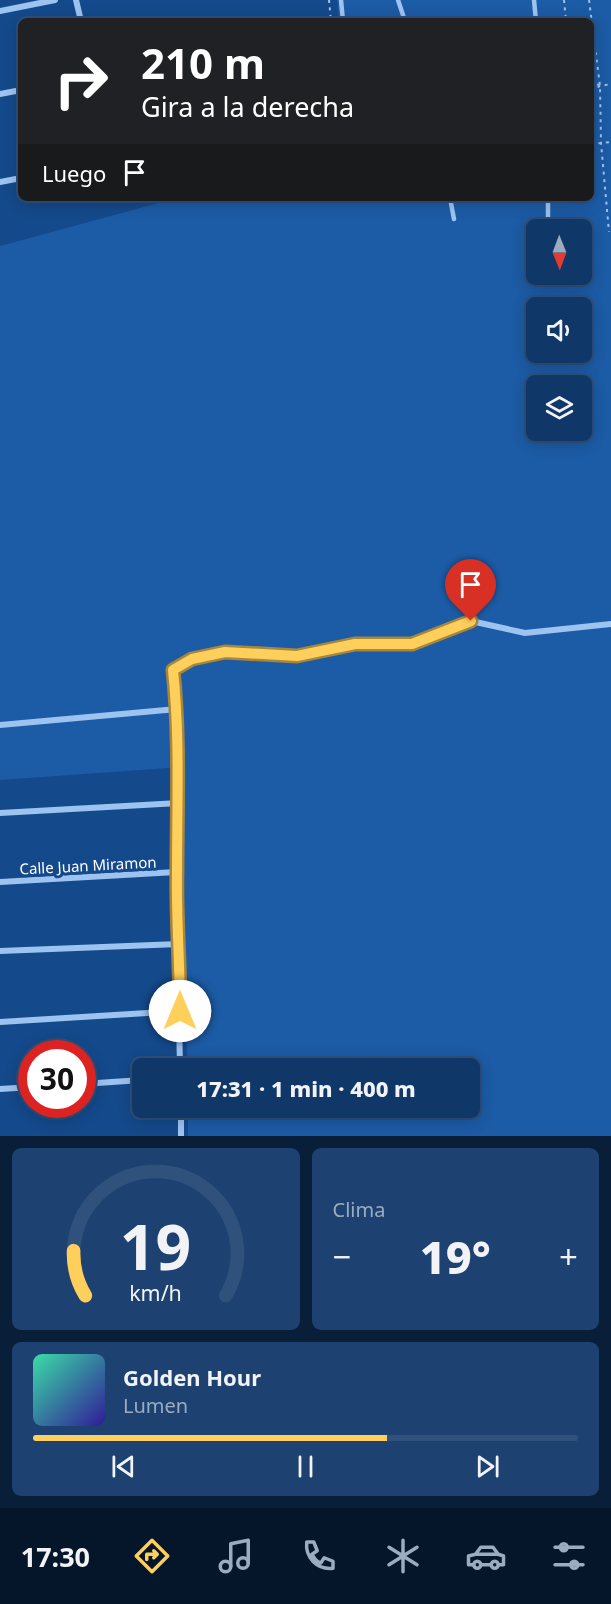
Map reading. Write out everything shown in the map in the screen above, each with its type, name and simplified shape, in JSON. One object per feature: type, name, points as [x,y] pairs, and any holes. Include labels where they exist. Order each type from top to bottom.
[{"type":"street","points":[[0,11],[55,0]]},
{"type":"street","points":[[76,0],[80,18]]},
{"type":"street","points":[[0,94],[18,91]]},
{"type":"street","points":[[0,182],[18,179]]},
{"type":"street","points":[[180,1058],[177,709],[173,670],[192,659],[225,652],[297,656],[355,644],[412,644],[471,621],[525,633],[611,624]]},
{"type":"street","points":[[0,725],[177,709]]},
{"type":"street","points":[[0,813],[178,803]]},
{"type":"street","name":"Calle Juan Miramon","points":[[0,882],[177,872]]},
{"type":"street","points":[[0,951],[179,944]]},
{"type":"street","points":[[0,1022],[180,1011]]},
{"type":"street","points":[[96,1083],[132,1081]]},
{"type":"street","points":[[0,1089],[18,1088]]},
{"type":"street","points":[[181,1118],[181,1136]]},
{"type":"lane","points":[[341,0],[343,18]]},
{"type":"lane","points":[[398,0],[404,18]]},
{"type":"lane","points":[[534,0],[536,18]]},
{"type":"lane","points":[[451,201],[454,219]]},
{"type":"lane","points":[[548,201],[548,219]]},
{"type":"path","points":[[329,0],[331,18]]},
{"type":"path","points":[[564,0],[566,18]]},
{"type":"path","points":[[590,0],[592,18]]},
{"type":"path","points":[[594,34],[600,86],[601,143],[609,232]]},
{"type":"path","points":[[594,82],[600,86]]},
{"type":"path","points":[[594,89],[611,84]]},
{"type":"path","points":[[594,144],[611,142]]},
{"type":"shaded area","points":[[337,0],[611,0],[611,1136],[188,1136],[188,1118],[480,1118],[480,1058],[187,1058],[183,767],[0,780],[0,246],[166,201],[594,201],[594,18],[339,18]]},
{"type":"route","points":[[180,1011],[177,709],[173,670],[192,659],[225,652],[297,656],[355,644],[412,644],[471,621]]}]
